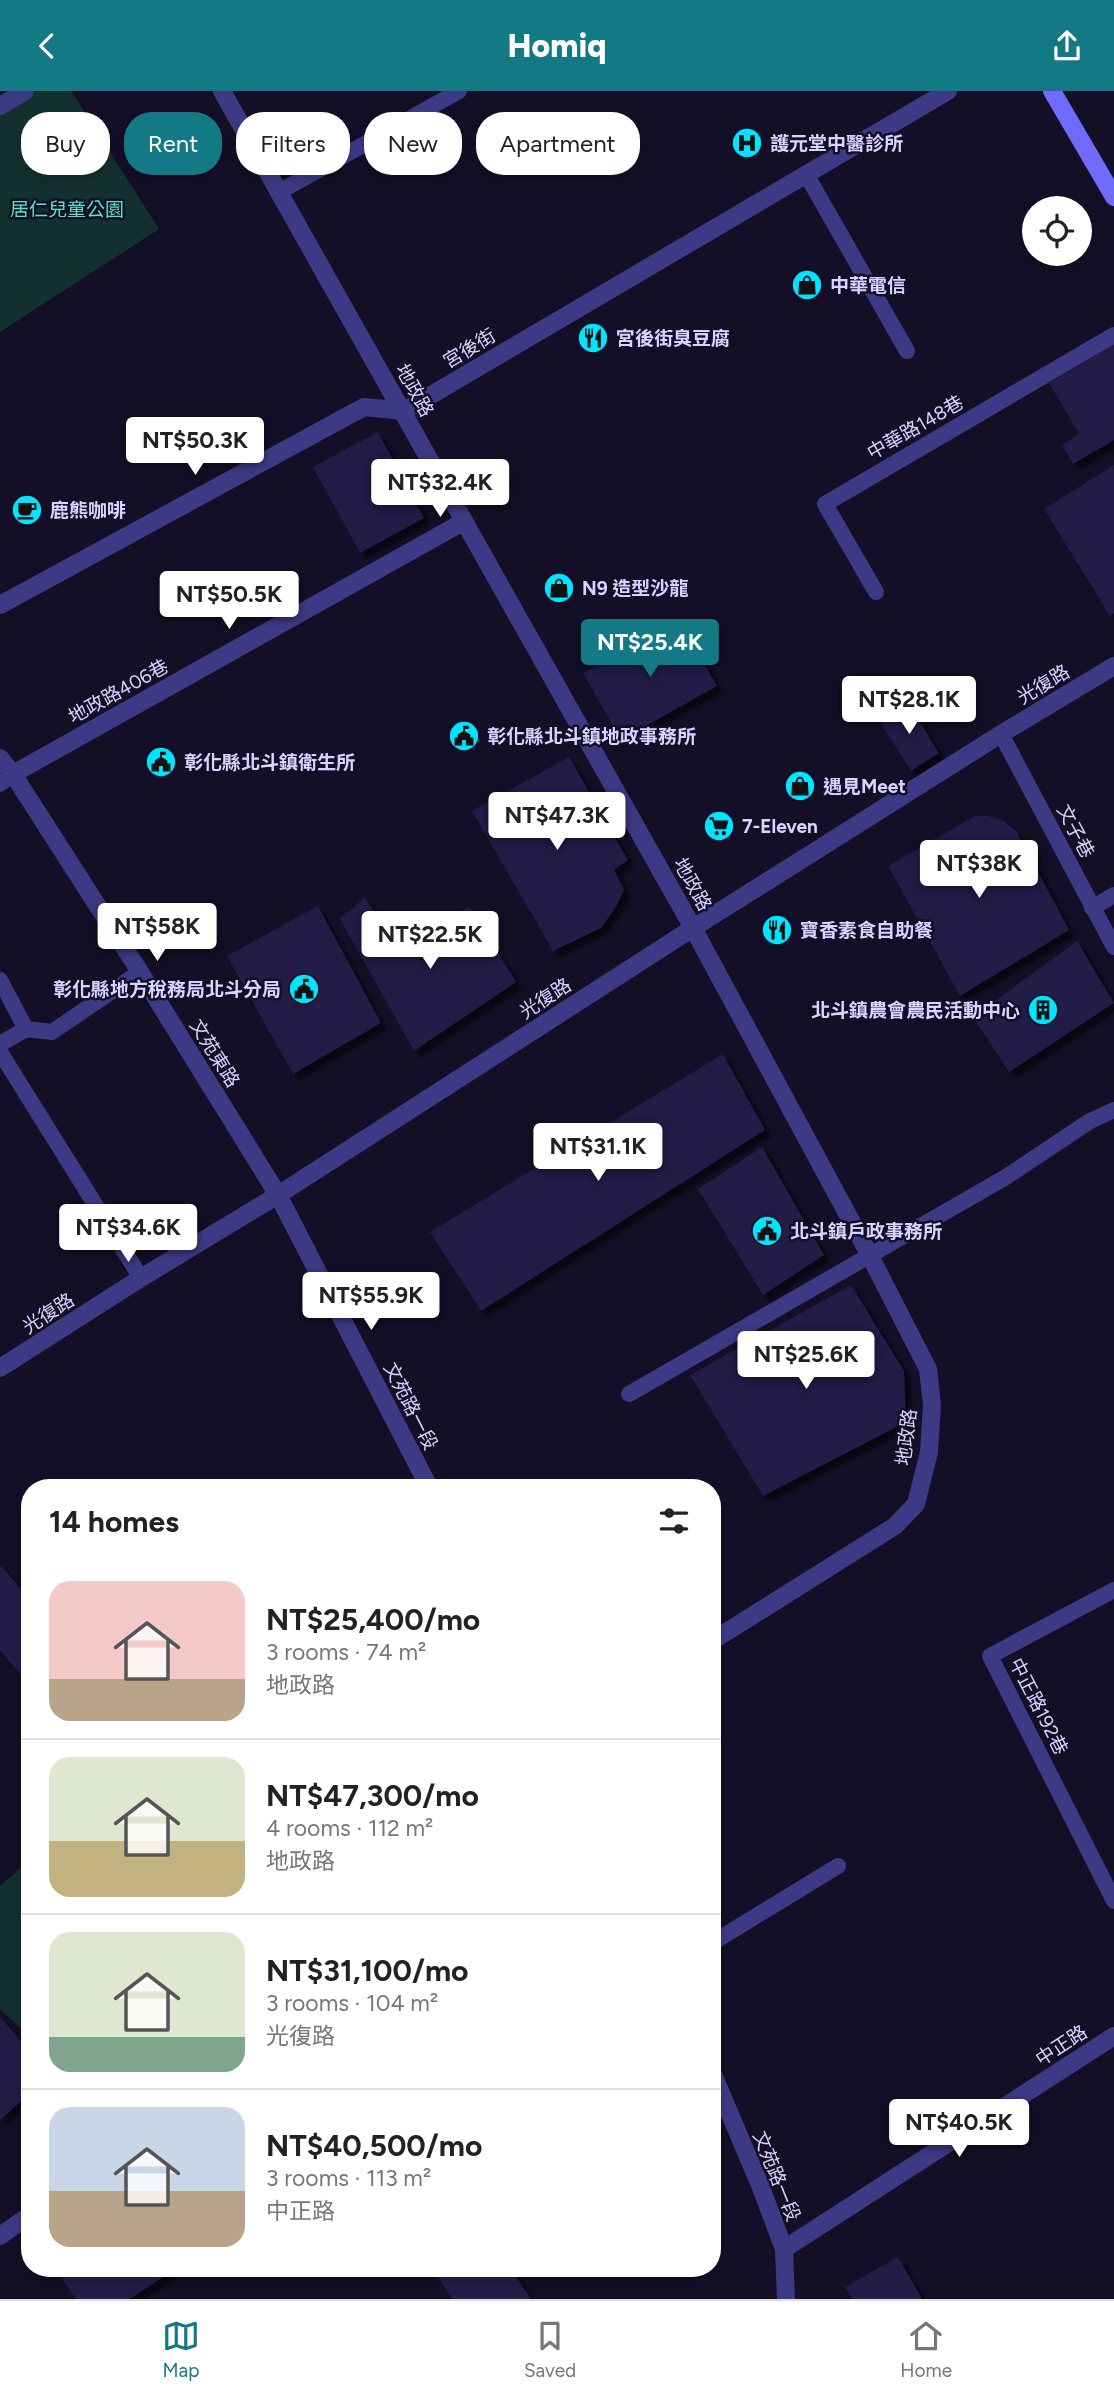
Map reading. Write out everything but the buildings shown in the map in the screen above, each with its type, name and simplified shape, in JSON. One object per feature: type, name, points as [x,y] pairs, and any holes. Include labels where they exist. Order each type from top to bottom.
[{"type":"main road","points":[[1052,91],[1114,197]]},
{"type":"street","points":[[0,106],[25,91]]},
{"type":"street","name":"地政路","points":[[222,91],[693,928],[928,1369],[932,1405],[929,1453],[916,1504],[895,1526],[721,1635]]},
{"type":"street","name":"宮後街","points":[[404,411],[948,91]]},
{"type":"street","points":[[0,605],[364,407],[404,411]]},
{"type":"street","name":"地政路406巷","points":[[6,779],[463,521]]},
{"type":"street","name":"光復路","points":[[0,1368],[278,1195],[693,928],[1114,666]]},
{"type":"street","name":"文苑東路","points":[[0,758],[6,779],[140,972],[278,1195]]},
{"type":"street","name":"文苑路一段","points":[[278,1195],[425,1479]]},
{"type":"street","name":"中正路","points":[[783,2249],[1114,2036]]},
{"type":"street","name":"文苑路一段","points":[[721,2093],[760,2185],[783,2249],[786,2299]]},
{"type":"street","points":[[0,2236],[21,2221]]},
{"type":"lane","points":[[279,192],[459,91]]},
{"type":"lane","points":[[806,174],[907,351]]},
{"type":"lane","name":"中華路148巷","points":[[876,592],[825,504],[1114,335]]},
{"type":"lane","name":"文子巷","points":[[1002,734],[1114,947]]},
{"type":"lane","points":[[1092,908],[1114,895]]},
{"type":"lane","points":[[0,1044],[26,1029],[52,1032],[140,972]]},
{"type":"lane","points":[[0,980],[26,1029]]},
{"type":"lane","points":[[0,1052],[141,1278]]},
{"type":"lane","points":[[629,1394],[1006,1177],[1090,1121],[1114,1109]]},
{"type":"lane","name":"中正路192巷","points":[[1114,1590],[990,1656],[1114,1901]]},
{"type":"lane","points":[[721,1938],[838,1866]]},
{"type":"green space","name":"居仁兒童公園","points":[[36,91],[71,91],[84,112],[21,112],[21,175],[110,175],[110,152],[159,229],[0,332],[0,114]]},
{"type":"green space","points":[[21,1868],[21,2029],[0,2009],[0,1886]]},
{"type":"place","name":"護元堂中醫診所","points":[[747,143]]},
{"type":"place","name":"中華電信","points":[[807,285]]},
{"type":"place","name":"宮後街臭豆腐","points":[[593,338]]},
{"type":"place","name":"鹿熊咖啡","points":[[27,510]]},
{"type":"place","name":"N9 造型沙龍","points":[[559,588]]},
{"type":"place","name":"彰化縣北斗鎮地政事務所","points":[[464,736]]},
{"type":"place","name":"彰化縣北斗鎮衛生所","points":[[161,762]]},
{"type":"place","name":"遇見Meet","points":[[800,786]]},
{"type":"place","name":"7-Eleven","points":[[719,826]]},
{"type":"place","name":"寶香素食自助餐","points":[[777,930]]},
{"type":"place","name":"彰化縣地方稅務局北斗分局","points":[[304,989]]},
{"type":"place","name":"北斗鎮農會農民活動中心","points":[[1043,1010]]},
{"type":"place","name":"北斗鎮戶政事務所","points":[[767,1231]]}]
